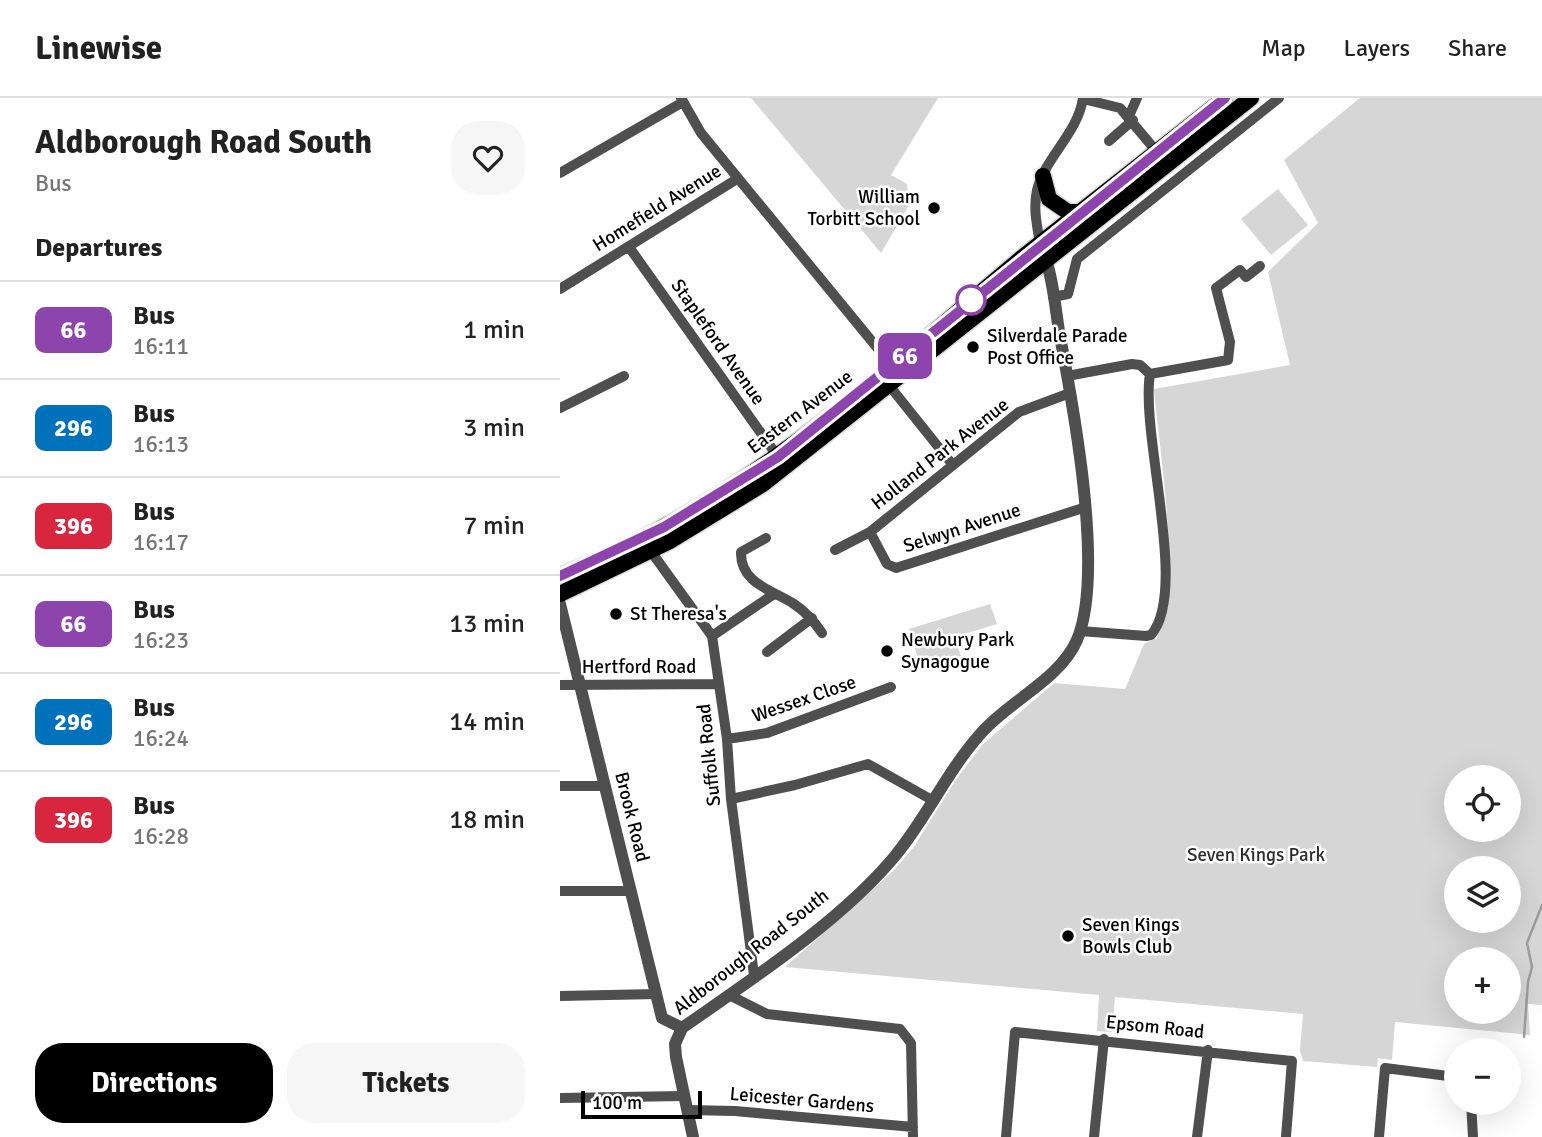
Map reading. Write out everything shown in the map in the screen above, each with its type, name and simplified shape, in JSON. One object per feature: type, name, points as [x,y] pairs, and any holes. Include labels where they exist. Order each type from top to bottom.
[{"type":"highway","points":[[1043,251],[1080,212],[1225,98]]},
{"type":"highway","points":[[1043,251],[1251,98]]},
{"type":"highway","points":[[1043,176],[1049,199],[1068,212],[1080,212]]},
{"type":"highway","name":"Eastern Avenue","points":[[564,571],[664,527],[778,457],[1043,251]]},
{"type":"highway","name":"Eastern Avenue","points":[[560,594],[670,541],[762,484],[888,384],[1043,251]]},
{"type":"street","points":[[1109,141],[1131,118],[1137,98]]},
{"type":"street","points":[[1053,297],[1068,293],[1077,259],[1279,98]]},
{"type":"street","points":[[1043,251],[1035,203],[1043,176],[1066,140],[1083,99],[1120,108],[1157,152]]},
{"type":"street","points":[[560,173],[682,100],[701,133],[737,179],[893,367]]},
{"type":"street","name":"Homefield Avenue","points":[[560,289],[737,179]]},
{"type":"street","name":"Stapleford Avenue","points":[[629,247],[778,457]]},
{"type":"street","name":"Aldborough Road South","points":[[694,1137],[675,1044],[682,1028],[801,942],[893,858],[970,745],[994,719],[1059,665],[1080,631],[1089,576],[1083,508],[1070,393],[1043,251]]},
{"type":"street","points":[[1150,374],[1228,360],[1230,342],[1216,288],[1240,270],[1246,277],[1260,266]]},
{"type":"street","points":[[1067,376],[1132,364],[1140,365],[1150,374],[1150,411],[1165,575],[1159,624],[1151,635],[1080,631]]},
{"type":"street","points":[[560,408],[624,376]]},
{"type":"street","points":[[888,384],[952,464]]},
{"type":"street","name":"Holland Park Avenue","points":[[835,550],[870,532],[1019,412],[1070,393]]},
{"type":"street","name":"Selwyn Avenue","points":[[870,532],[887,564],[896,568],[1083,508]]},
{"type":"street","points":[[766,538],[741,552],[741,562],[760,589],[774,594],[812,618],[822,633]]},
{"type":"street","name":"Suffolk Road","points":[[650,550],[712,636],[727,739],[731,799],[754,975]]},
{"type":"street","points":[[712,636],[774,594]]},
{"type":"street","name":"Brook Road","points":[[560,604],[603,786],[663,1018],[682,1028]]},
{"type":"street","points":[[767,652],[812,618]]},
{"type":"street","name":"Hertford Road","points":[[560,685],[718,684]]},
{"type":"street","name":"Wessex Close","points":[[727,739],[767,733],[891,687]]},
{"type":"street","points":[[731,799],[795,785],[868,764],[932,800]]},
{"type":"street","points":[[560,786],[603,786]]},
{"type":"street","points":[[560,891],[630,891]]},
{"type":"street","points":[[560,996],[657,994]]},
{"type":"street","points":[[729,995],[767,1014],[900,1029],[911,1043],[913,1132]]},
{"type":"street","name":"Epsom Road","points":[[1006,1137],[1015,1032],[1104,1039],[1292,1061],[1286,1137]]},
{"type":"street","points":[[1094,1137],[1104,1039]]},
{"type":"street","points":[[1197,1137],[1208,1050]]},
{"type":"street","points":[[1379,1137],[1385,1068],[1444,1075]]},
{"type":"street","points":[[560,1098],[684,1096]]},
{"type":"street","name":"Leicester Gardens","points":[[688,1110],[735,1111],[913,1132]]},
{"type":"street","points":[[1472,1115],[1473,1137]]},
{"type":"green space","points":[[751,98],[938,98],[891,175],[907,184],[909,205],[881,253]]},
{"type":"green space","name":"Seven Kings Park","points":[[1360,98],[1542,98],[1542,1005],[1528,1004],[1530,1035],[1395,1022],[1392,1060],[1378,1058],[1377,1067],[1303,1061],[1300,1051],[1303,1014],[1115,997],[1112,1032],[1097,1031],[1099,995],[785,967],[892,872],[913,848],[955,781],[982,745],[1054,683],[1125,689],[1144,644],[1157,638],[1165,615],[1168,586],[1167,517],[1154,389],[1290,365],[1268,272],[1318,223],[1284,160]]},
{"type":"green space","points":[[1278,189],[1308,225],[1271,255],[1241,219]]},
{"type":"green space","points":[[990,604],[997,624],[954,637],[961,656],[921,668],[909,629]]},
{"type":"waterway","points":[[1524,1037],[1528,982],[1532,967],[1527,943],[1542,905]]},
{"type":"bus line","name":"66","points":[[560,576],[664,527],[778,457],[893,367],[1024,256],[1225,98]]},
{"type":"place","name":"William Torbitt School","points":[[934,208]]},
{"type":"place","name":"Silverdale Parade Post Office","points":[[973,347]]},
{"type":"place","name":"St Theresa's","points":[[616,614]]},
{"type":"place","name":"Newbury Park Synagogue","points":[[887,651]]},
{"type":"place","name":"Seven Kings Bowls Club","points":[[1068,936]]}]
